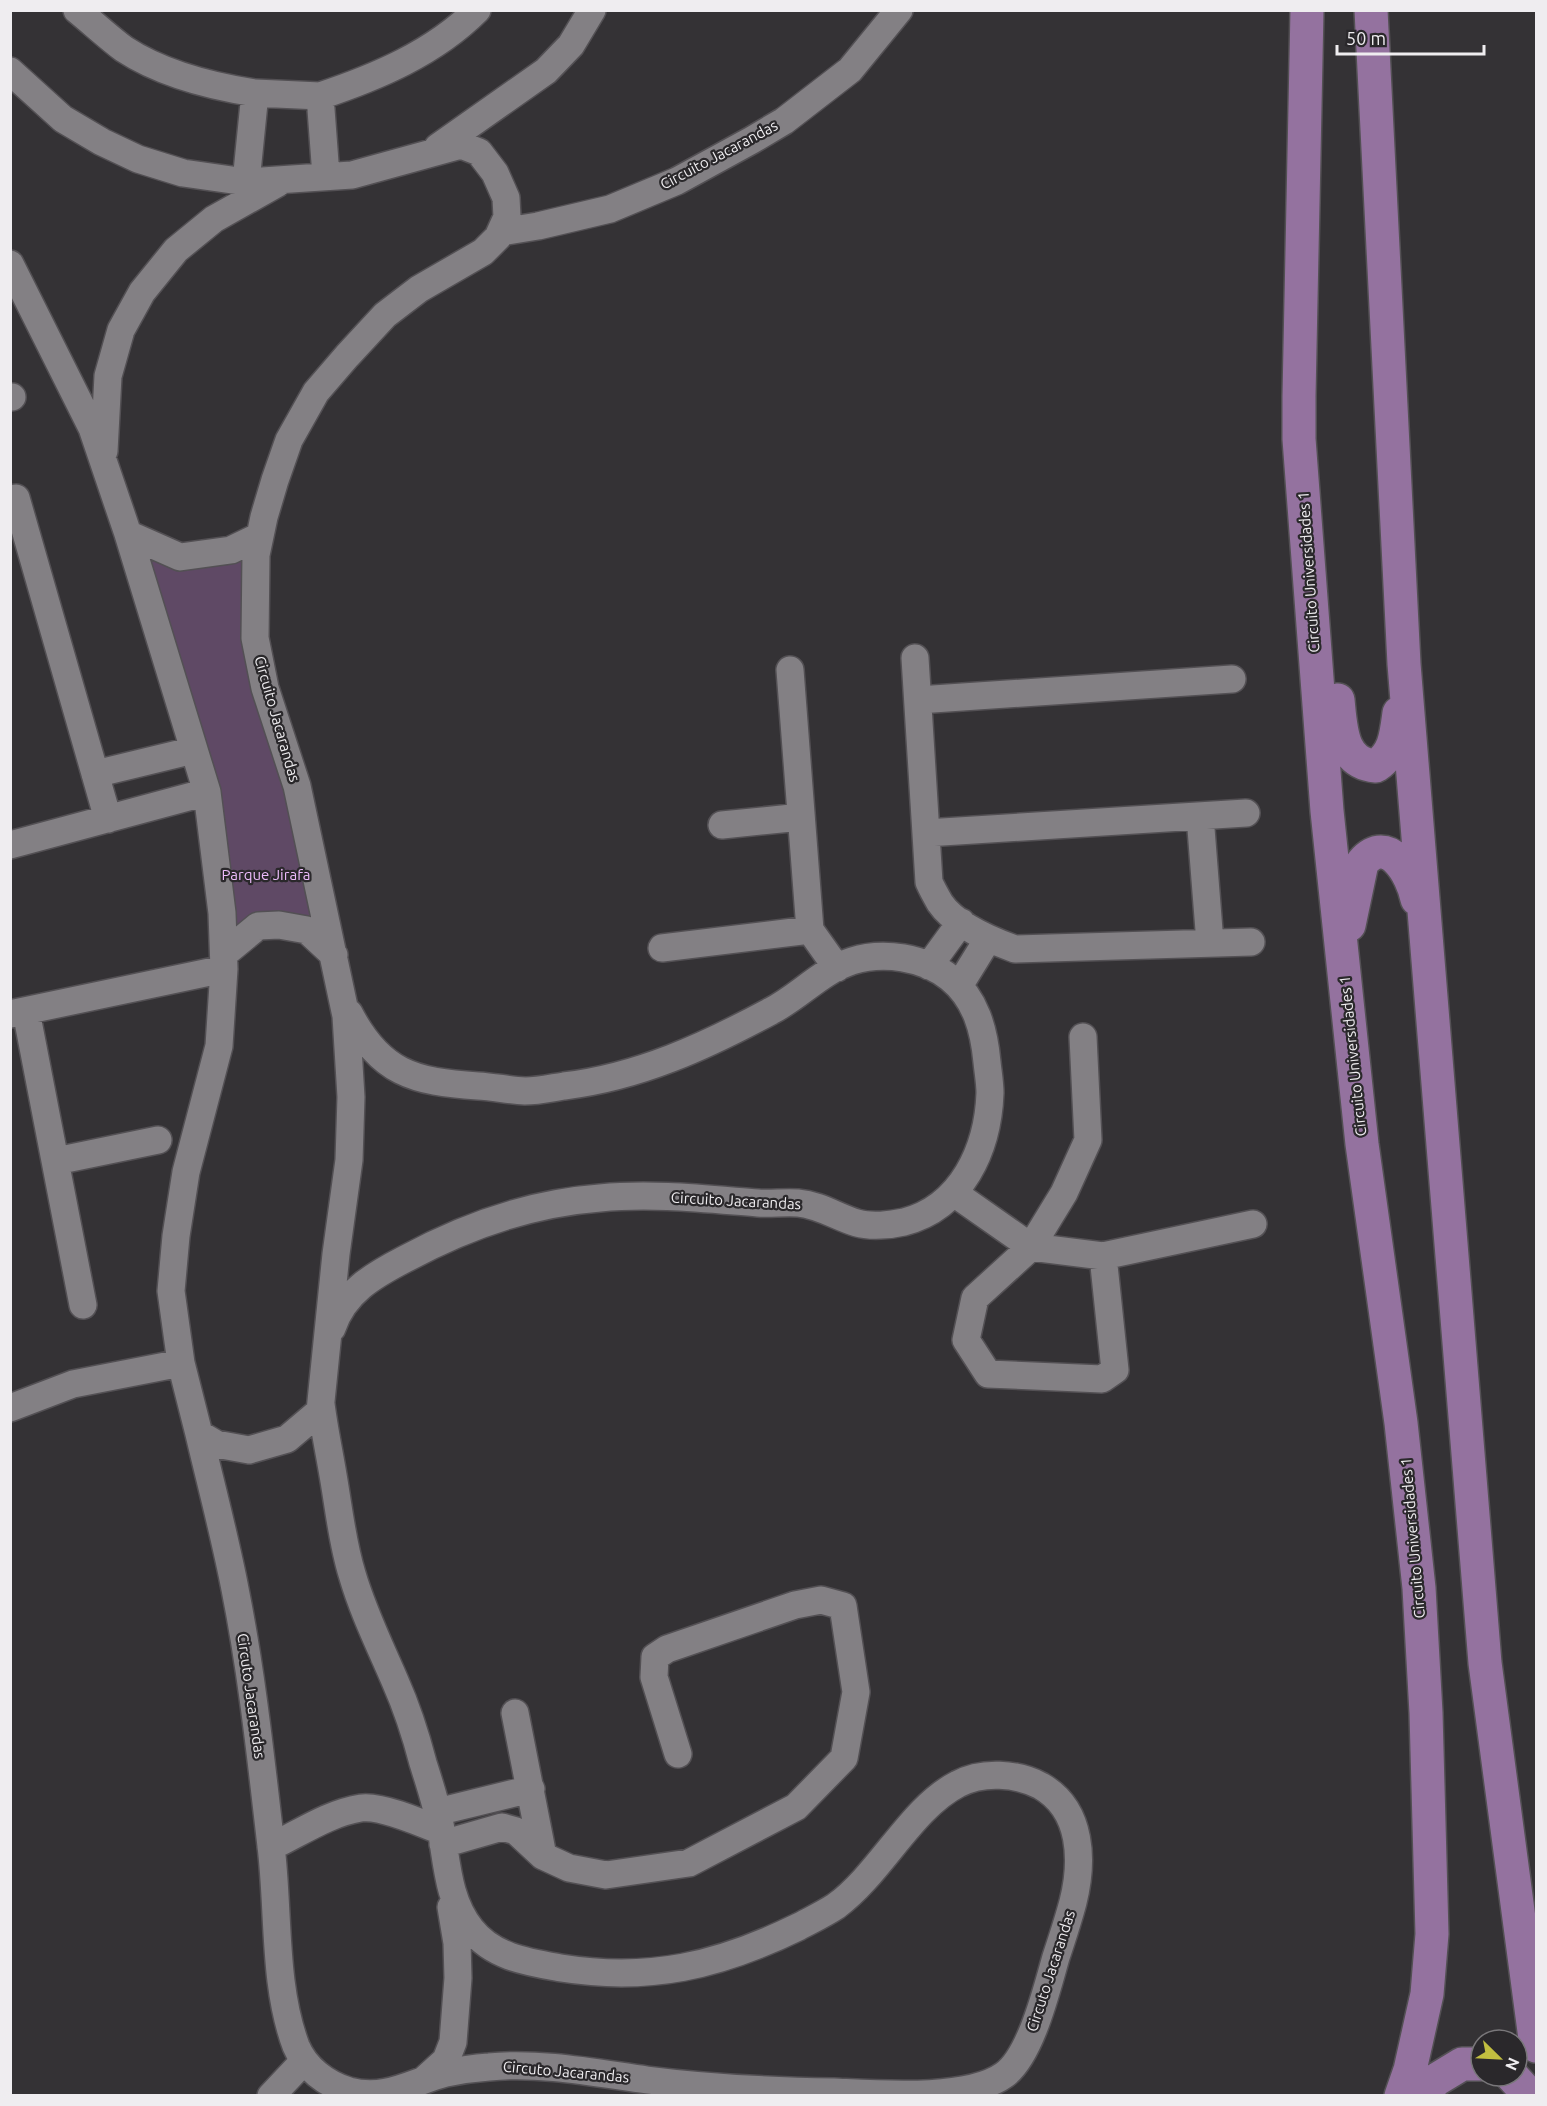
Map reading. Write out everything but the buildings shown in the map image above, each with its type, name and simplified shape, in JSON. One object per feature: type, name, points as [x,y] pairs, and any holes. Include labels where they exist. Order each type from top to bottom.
[{"type":"main road","name":"Circuito Universidades 1","points":[[1307,10],[1299,439],[1327,811],[1362,1144],[1401,1422],[1419,1588],[1426,1713],[1432,1934],[1427,1994],[1410,2070],[1401,2096]]},
{"type":"main road","points":[[1371,10],[1404,664],[1427,954],[1485,1664],[1536,2046]]},
{"type":"main road","points":[[1299,439],[1315,479],[1342,738],[1350,752],[1365,765],[1376,766],[1387,759],[1393,747],[1404,664]]},
{"type":"main road","points":[[1343,960],[1362,863],[1376,852],[1395,857],[1408,873],[1416,892],[1427,954]]},
{"type":"main road","points":[[1424,2096],[1434,2081],[1462,2064],[1469,2064]]},
{"type":"street","points":[[77,10],[124,49],[156,66],[196,81],[255,93],[320,96],[369,80],[424,52],[463,24],[477,10]]},
{"type":"street","points":[[428,154],[481,119],[546,71],[571,45],[592,10]]},
{"type":"street","name":"Circuito Jacarandas","points":[[327,1340],[335,1320],[350,1297],[380,1272],[460,1231],[552,1206],[598,1198],[637,1196],[799,1203],[831,1211],[860,1224],[889,1225],[921,1216],[944,1203],[972,1167],[981,1146],[990,1091],[986,1042],[981,1023],[971,1002],[959,986],[944,974],[912,959],[882,957],[852,961],[837,968],[774,1010],[668,1060],[616,1077],[529,1091],[442,1083],[405,1073],[392,1066],[365,1041],[343,1003],[297,786],[265,688],[255,638],[256,555],[274,480],[289,440],[316,392],[385,315],[419,289],[483,252],[501,232],[610,209],[677,181],[752,140],[791,115],[850,70],[899,10]]},
{"type":"street","points":[[10,71],[63,119],[102,142],[138,159],[183,173],[246,182],[352,175],[461,145],[479,152],[495,173],[506,198],[507,217],[501,232]]},
{"type":"street","points":[[246,182],[255,93]]},
{"type":"street","points":[[320,96],[326,176]]},
{"type":"street","points":[[104,462],[108,376],[122,330],[142,292],[176,250],[214,219],[285,179]]},
{"type":"street","name":"Circuto Jacarandas","points":[[10,264],[92,428],[129,534],[207,792],[222,914],[224,961],[219,1046],[186,1172],[176,1236],[171,1291],[181,1363],[235,1586],[249,1671],[271,1847],[286,2011],[303,2062],[329,2083],[346,2090],[382,2095],[451,2072],[499,2066],[583,2071],[708,2087],[882,2095],[963,2090],[1000,2078],[1009,2072],[1034,2027],[1047,1992],[1079,1879],[1080,1853],[1073,1822],[1054,1795],[1039,1784],[1019,1778],[975,1777],[955,1785],[932,1802],[860,1885],[827,1912],[777,1938],[741,1952],[679,1968],[638,1974],[596,1973],[525,1961],[493,1950],[466,1924],[450,1884],[441,1829],[417,1739],[396,1683],[374,1637],[349,1565],[339,1519],[321,1404],[349,1160],[351,1097],[346,1016],[343,1003]]},
{"type":"street","points":[[16,498],[108,819]]},
{"type":"street","points":[[129,534],[180,557],[231,550],[260,536]]},
{"type":"street","points":[[915,658],[928,882],[941,905],[961,922],[988,939],[1015,949],[1251,942]]},
{"type":"street","points":[[790,670],[810,930],[837,968]]},
{"type":"street","points":[[918,700],[1232,679]]},
{"type":"street","points":[[95,774],[195,750]]},
{"type":"street","points":[[10,844],[207,792]]},
{"type":"street","points":[[926,833],[1246,813]]},
{"type":"street","points":[[1200,816],[1210,943]]},
{"type":"street","points":[[722,825],[801,817]]},
{"type":"street","points":[[929,966],[961,922]]},
{"type":"street","points":[[83,1305],[56,1161],[18,1013],[224,961],[258,926],[279,924],[307,930],[334,955]]},
{"type":"street","points":[[662,948],[810,930]]},
{"type":"street","points":[[959,986],[988,939]]},
{"type":"street","points":[[1083,1037],[1088,1140],[1064,1193],[1031,1246],[975,1298],[966,1340],[988,1374],[1102,1379],[1115,1370],[1103,1256]]},
{"type":"street","points":[[56,1161],[158,1140]]},
{"type":"street","points":[[954,1193],[1031,1246],[1103,1256],[1253,1224]]},
{"type":"street","points":[[10,1408],[73,1384],[181,1363]]},
{"type":"street","points":[[199,1434],[216,1444],[249,1450],[287,1439],[320,1411],[321,1404]]},
{"type":"street","points":[[271,1847],[328,1818],[363,1808],[400,1814],[441,1829],[502,1827],[516,1831],[543,1856],[569,1868],[606,1875],[689,1863],[796,1808],[844,1758],[856,1692],[843,1606],[821,1600],[795,1605],[667,1649],[655,1657],[654,1677],[678,1754]]},
{"type":"street","points":[[515,1713],[543,1856]]},
{"type":"street","points":[[441,1829],[531,1789]]},
{"type":"street","points":[[417,2085],[446,2060],[453,2042],[458,1943],[452,1918],[450,1884]]},
{"type":"street","points":[[271,2096],[303,2062]]},
{"type":"green space","name":"Parque Jirafa","points":[[129,534],[188,555],[260,536],[254,593],[334,955],[279,925],[224,954],[222,913]]}]
